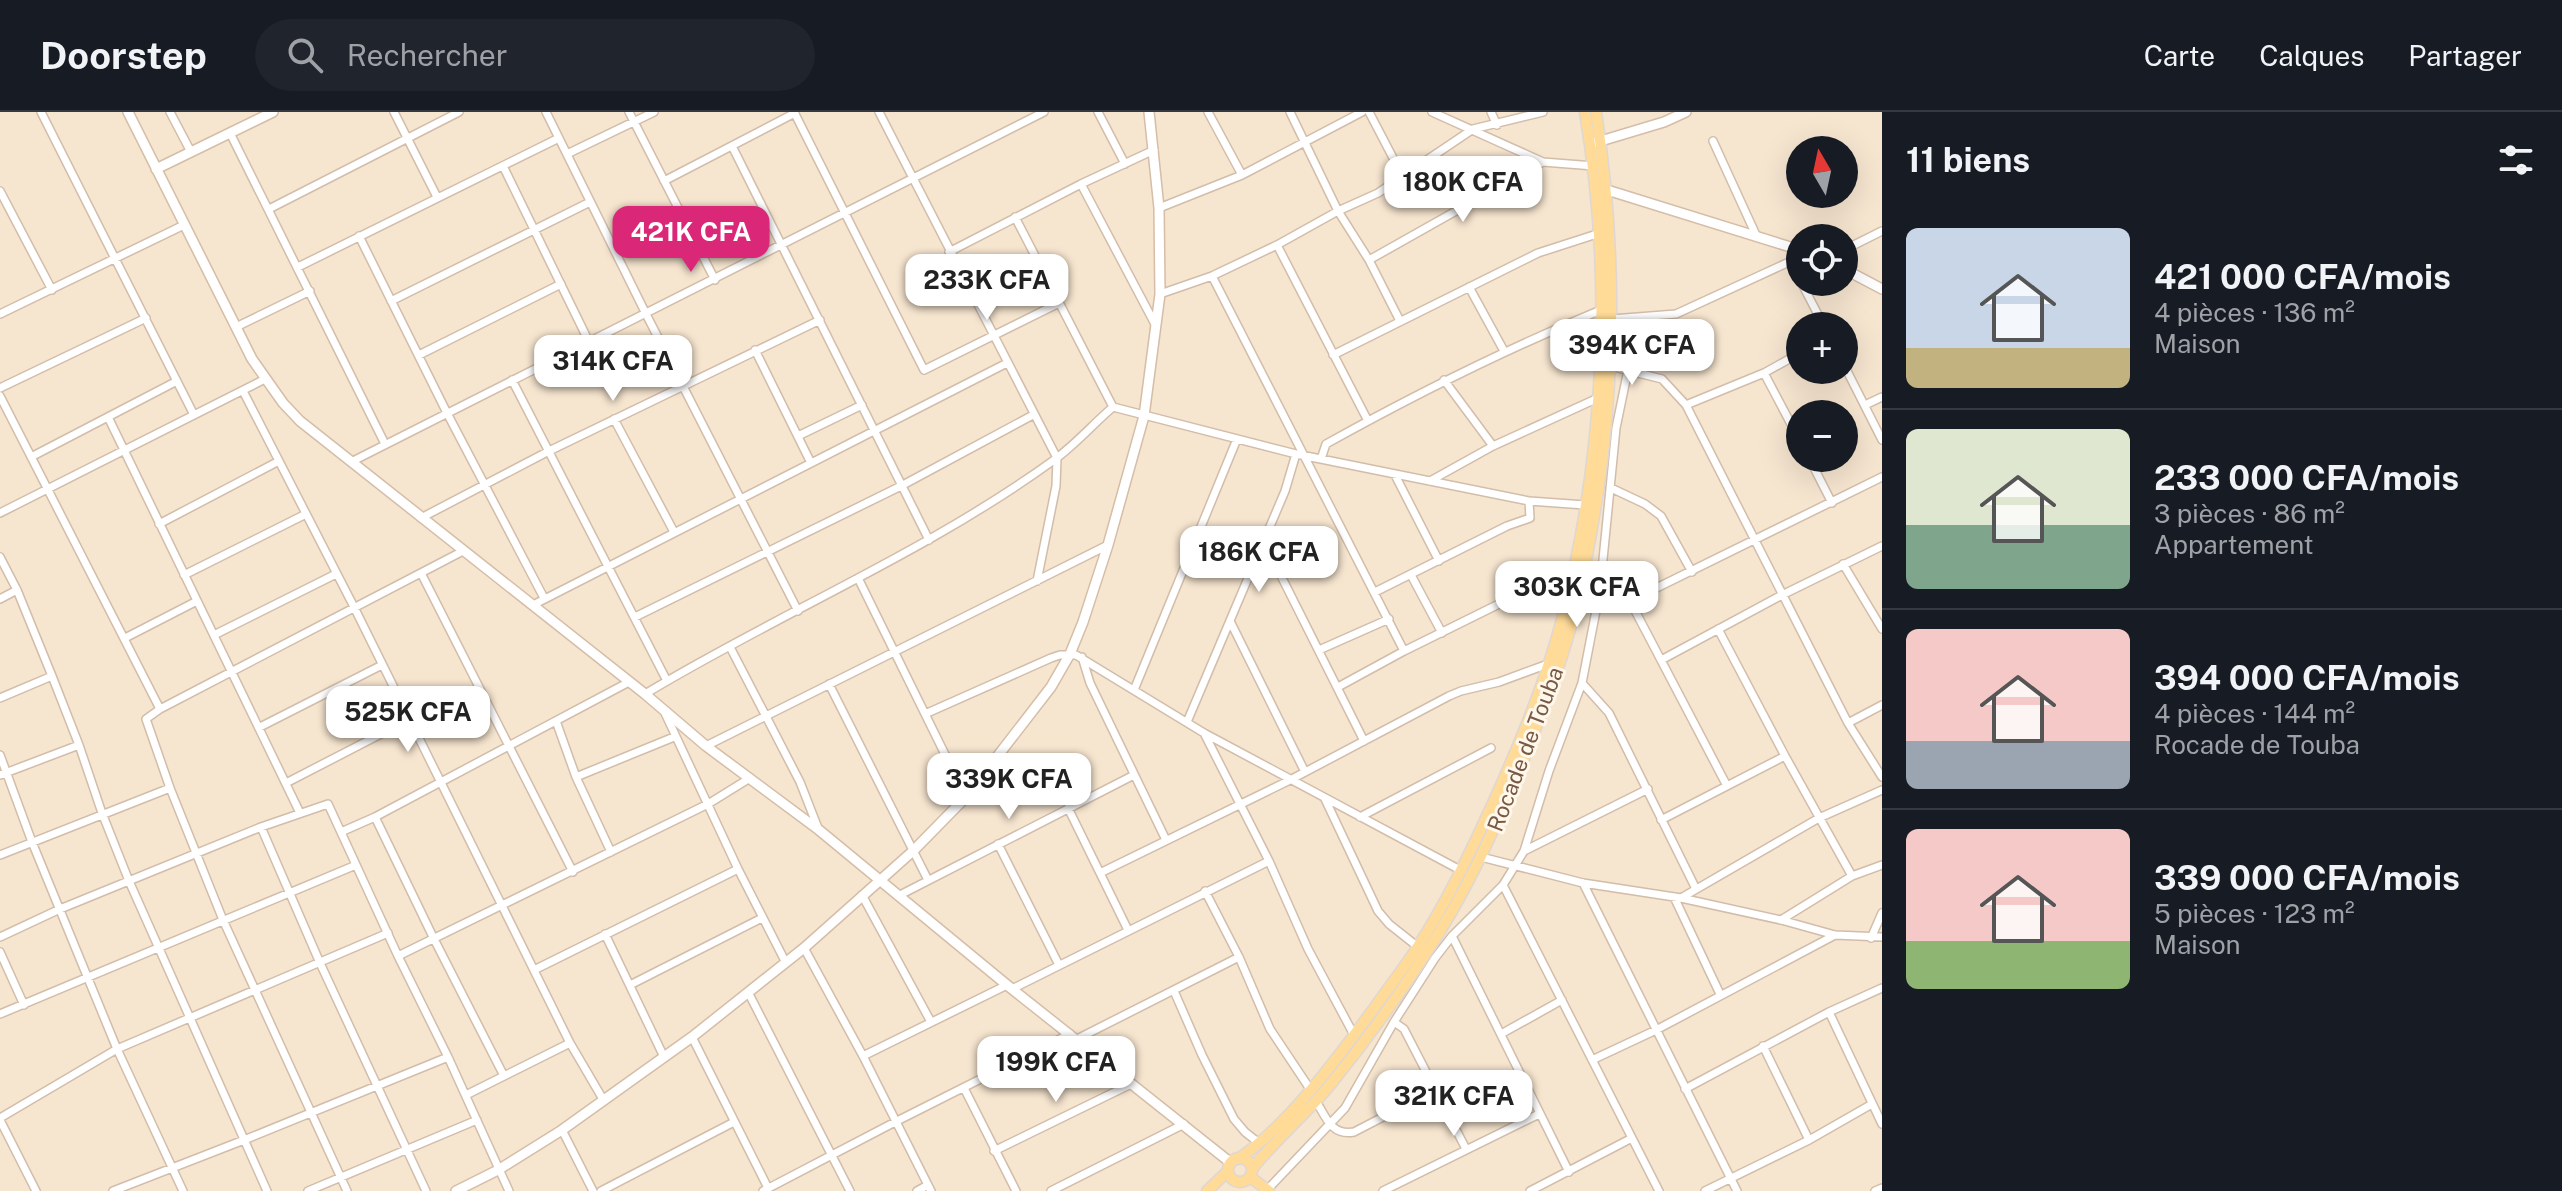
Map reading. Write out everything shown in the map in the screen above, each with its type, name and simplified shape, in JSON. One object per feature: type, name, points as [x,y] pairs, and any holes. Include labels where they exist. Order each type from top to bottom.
[{"type":"main road","points":[[128,112],[236,327],[265,379],[300,421],[645,694],[706,746],[819,830],[1232,1164]]},
{"type":"main road","points":[[156,169],[273,112]]},
{"type":"main road","points":[[456,1191],[498,1170],[604,1101],[692,1037],[804,948],[913,851],[966,797],[1043,700],[1070,654],[1108,545],[1144,416],[1160,294],[1159,208],[1149,112]]},
{"type":"main road","name":"Rocade de Touba","points":[[1243,1180],[1316,1101],[1427,953],[1481,857],[1538,726],[1571,624],[1601,474],[1612,319],[1601,188],[1595,143],[1585,112]]},
{"type":"main road","name":"Rocade de Touba","points":[[1207,1191],[1232,1164],[1259,1143],[1310,1089],[1427,953],[1520,742],[1548,664],[1576,561],[1598,398],[1601,188],[1594,166],[1596,112]]},
{"type":"main road","points":[[1595,143],[1686,112]]},
{"type":"main road","points":[[1601,188],[1786,245]]},
{"type":"main road","points":[[1858,276],[1882,289]]},
{"type":"main road","points":[[1232,1164],[1245,1160],[1243,1180]]},
{"type":"main road","points":[[1232,1164],[1232,1179],[1243,1180],[1268,1191]]},
{"type":"street","points":[[41,112],[194,415]]},
{"type":"street","points":[[170,112],[191,152]]},
{"type":"street","points":[[246,112],[252,122]]},
{"type":"street","points":[[394,112],[437,197]]},
{"type":"street","points":[[269,209],[459,112]]},
{"type":"street","points":[[546,112],[798,611]]},
{"type":"street","points":[[629,112],[715,280]]},
{"type":"street","points":[[567,154],[654,112]]},
{"type":"street","points":[[664,181],[795,112],[924,370],[1059,303]]},
{"type":"street","points":[[879,112],[1057,458],[1056,486],[1037,581]]},
{"type":"street","points":[[351,462],[1044,112]]},
{"type":"street","points":[[1098,112],[1125,164]]},
{"type":"street","points":[[1208,112],[1242,175]]},
{"type":"street","points":[[1290,112],[1338,211],[1369,260],[1400,321]]},
{"type":"street","points":[[1159,208],[1242,175],[1362,112]]},
{"type":"street","points":[[1369,112],[1403,177]]},
{"type":"street","points":[[1432,112],[1543,162],[1594,166]]},
{"type":"street","points":[[1491,112],[1497,125]]},
{"type":"street","points":[[1160,294],[1212,276],[1378,193],[1473,129],[1543,112]]},
{"type":"street","points":[[230,133],[385,444]]},
{"type":"street","points":[[298,267],[559,138]]},
{"type":"street","points":[[1713,141],[1756,235]]},
{"type":"street","points":[[732,146],[929,540]]},
{"type":"street","points":[[949,252],[1154,150]]},
{"type":"street","points":[[1369,260],[1543,162]]},
{"type":"street","points":[[503,166],[589,342]]},
{"type":"street","points":[[1081,184],[1156,326]]},
{"type":"street","points":[[0,191],[2,202],[52,290]]},
{"type":"street","points":[[391,301],[590,202]]},
{"type":"street","points":[[1015,217],[1113,407],[1300,455],[1395,475],[1529,501],[1585,505]]},
{"type":"street","points":[[0,314],[184,225]]},
{"type":"street","points":[[1858,243],[1882,231]]},
{"type":"street","points":[[1333,355],[1538,253],[1600,233]]},
{"type":"street","points":[[359,236],[544,598]]},
{"type":"street","points":[[1277,245],[1368,421]]},
{"type":"street","points":[[1612,319],[1676,314],[1786,263]]},
{"type":"street","points":[[1212,276],[1300,455],[1404,651]]},
{"type":"street","points":[[419,355],[561,284]]},
{"type":"street","points":[[1469,287],[1504,351]]},
{"type":"street","points":[[236,327],[310,291]]},
{"type":"street","points":[[1321,459],[1326,444],[1444,380],[1552,329],[1601,310]]},
{"type":"street","points":[[0,388],[146,318]]},
{"type":"street","points":[[1268,1191],[1331,1125],[1351,1099],[1394,1022],[1427,953],[1452,936],[1503,885],[1524,851],[1549,771],[1582,683],[1600,590],[1616,428],[1628,370],[1633,318]]},
{"type":"street","points":[[421,518],[682,385],[820,320]]},
{"type":"street","points":[[755,350],[811,463]]},
{"type":"street","points":[[1686,405],[1786,361]]},
{"type":"street","points":[[533,605],[1007,363]]},
{"type":"street","points":[[1610,366],[1662,379],[1686,405],[1848,723],[1882,777]]},
{"type":"street","points":[[1764,373],[1786,415]]},
{"type":"street","points":[[0,513],[265,379]]},
{"type":"street","points":[[512,380],[667,681]]},
{"type":"street","points":[[1444,380],[1493,446]]},
{"type":"street","points":[[31,457],[177,381]]},
{"type":"street","points":[[1854,384],[1882,440]]},
{"type":"street","points":[[243,391],[570,1043],[604,1101]]},
{"type":"street","points":[[0,396],[160,709]]},
{"type":"street","points":[[1865,405],[1882,397]]},
{"type":"street","points":[[1430,481],[1493,446],[1598,398]]},
{"type":"street","points":[[798,436],[862,405]]},
{"type":"street","points":[[645,694],[929,540],[996,499],[1057,458],[1113,407]]},
{"type":"street","points":[[635,617],[901,486],[1033,415]]},
{"type":"street","points":[[108,417],[300,813]]},
{"type":"street","points":[[614,419],[674,532]]},
{"type":"street","points":[[1134,690],[1237,439]]},
{"type":"street","points":[[1187,722],[1300,455]]},
{"type":"street","points":[[159,524],[279,461]]},
{"type":"street","points":[[1816,472],[1832,503]]},
{"type":"street","points":[[1395,475],[1439,561]]},
{"type":"street","points":[[1630,601],[1882,477]]},
{"type":"street","points":[[1611,488],[1645,504],[1661,516],[1692,572]]},
{"type":"street","points":[[1375,592],[1507,526],[1530,518],[1529,501]]},
{"type":"street","points":[[184,575],[306,514]]},
{"type":"street","points":[[1264,542],[1364,741]]},
{"type":"street","points":[[706,746],[1108,545]]},
{"type":"street","points":[[1663,659],[1882,546]]},
{"type":"street","points":[[347,1191],[223,920],[146,719],[463,551]]},
{"type":"street","points":[[0,557],[52,676],[129,881],[267,1191]]},
{"type":"street","points":[[1843,564],[1882,627]]},
{"type":"street","points":[[421,573],[573,872]]},
{"type":"street","points":[[214,635],[336,574]]},
{"type":"street","points":[[1411,575],[1442,633]]},
{"type":"street","points":[[858,578],[966,797]]},
{"type":"street","points":[[0,599],[17,590]]},
{"type":"street","points":[[1600,590],[1630,601],[1727,786]]},
{"type":"street","points":[[125,638],[197,601]]},
{"type":"street","points":[[1338,687],[1503,602]]},
{"type":"street","points":[[1319,650],[1389,619]]},
{"type":"street","points":[[1230,621],[1305,772]]},
{"type":"street","points":[[1718,629],[1852,876]]},
{"type":"street","points":[[730,647],[800,782],[819,830]]},
{"type":"street","points":[[925,714],[1039,663],[1070,654],[1082,657],[1204,733],[1462,871]]},
{"type":"street","points":[[1082,657],[1090,683],[1166,840]]},
{"type":"street","points":[[1100,873],[1290,780],[1461,691],[1499,682],[1548,664]]},
{"type":"street","points":[[260,727],[382,665]]},
{"type":"street","points":[[0,698],[52,676]]},
{"type":"street","points":[[341,832],[375,817],[629,682]]},
{"type":"street","points":[[1582,683],[1609,713],[1696,889]]},
{"type":"street","points":[[829,684],[928,880]]},
{"type":"street","points":[[1848,723],[1882,705]]},
{"type":"street","points":[[663,709],[786,963]]},
{"type":"street","points":[[286,783],[408,720]]},
{"type":"street","points":[[556,721],[576,777],[611,852]]},
{"type":"street","points":[[1204,733],[1269,861],[1308,949],[1354,1035]]},
{"type":"street","points":[[576,777],[674,737]]},
{"type":"street","points":[[4,773],[79,745]]},
{"type":"street","points":[[1360,817],[1491,748]]},
{"type":"street","points":[[0,755],[4,773],[117,1049],[183,1191]]},
{"type":"street","points":[[1661,820],[1785,756]]},
{"type":"street","points":[[900,895],[1134,775]]},
{"type":"street","points":[[398,956],[708,804],[750,778]]},
{"type":"street","points":[[0,855],[170,788]]},
{"type":"street","points":[[1524,851],[1648,789]]},
{"type":"street","points":[[1677,898],[1819,818],[1882,790]]},
{"type":"street","points":[[1324,798],[1378,911],[1389,924],[1427,953]]},
{"type":"street","points":[[0,937],[60,909],[261,827],[328,804],[509,1191]]},
{"type":"street","points":[[1068,808],[1128,930]]},
{"type":"street","points":[[375,817],[504,1076]]},
{"type":"street","points":[[261,827],[320,963],[426,1191]]},
{"type":"street","points":[[998,844],[1059,965]]},
{"type":"street","points":[[1481,857],[1583,883],[1677,898],[1835,935],[1882,937]]},
{"type":"street","points":[[863,1056],[1059,965],[1269,861]]},
{"type":"street","points":[[0,1014],[356,865]]},
{"type":"street","points":[[1781,920],[1852,876],[1882,865]]},
{"type":"street","points":[[534,970],[738,869]]},
{"type":"street","points":[[1583,883],[1737,1191]]},
{"type":"street","points":[[1503,885],[1659,1191]]},
{"type":"street","points":[[1205,891],[1239,957],[1270,1029],[1310,1089]]},
{"type":"street","points":[[862,895],[931,1022]]},
{"type":"street","points":[[1677,898],[1720,994]]},
{"type":"street","points":[[1871,938],[1882,913]]},
{"type":"street","points":[[630,985],[762,918]]},
{"type":"street","points":[[36,1191],[0,1119],[117,1049],[388,933]]},
{"type":"street","points":[[605,934],[664,1057]]},
{"type":"street","points":[[1592,1060],[1656,1030],[1835,935]]},
{"type":"street","points":[[1452,936],[1569,1172]]},
{"type":"street","points":[[804,948],[930,1188],[917,1191]]},
{"type":"street","points":[[0,952],[24,1005]]},
{"type":"street","points":[[692,1037],[765,1190],[964,1088],[1174,991],[1239,957]]},
{"type":"street","points":[[1685,1089],[1829,1012],[1882,988]]},
{"type":"street","points":[[1174,991],[1234,1119],[1259,1143]]},
{"type":"street","points":[[748,992],[850,1191]]},
{"type":"street","points":[[1501,1034],[1562,1000]]},
{"type":"street","points":[[1829,1012],[1882,1124]]},
{"type":"street","points":[[1394,1022],[1404,1029],[1466,1149]]},
{"type":"street","points":[[466,1095],[570,1043]]},
{"type":"street","points":[[1763,1046],[1809,1140]]},
{"type":"street","points":[[113,1191],[448,1057]]},
{"type":"street","points":[[994,1151],[1131,1084]]},
{"type":"street","points":[[964,1088],[1016,1191]]},
{"type":"street","points":[[1316,1101],[1340,1133],[1354,1132],[1437,1089]]},
{"type":"street","points":[[1705,1191],[1809,1140],[1872,1104]]},
{"type":"street","points":[[1383,1191],[1539,1114]]},
{"type":"street","points":[[308,1191],[477,1120]]},
{"type":"street","points":[[601,1191],[734,1122]]},
{"type":"street","points":[[1051,1191],[1184,1124]]},
{"type":"street","points":[[562,1130],[593,1191]]},
{"type":"street","points":[[1534,1190],[1632,1138]]},
{"type":"street","points":[[1875,1191],[1882,1188]]},
{"type":"shaded area","points":[[0,112],[1882,112],[1882,1191],[0,1191]]}]
